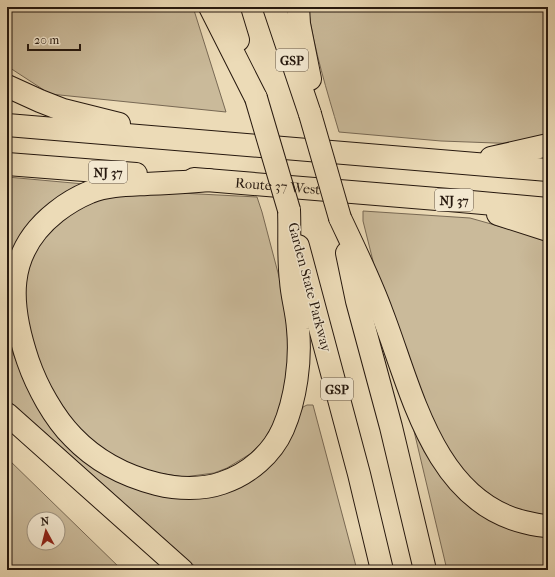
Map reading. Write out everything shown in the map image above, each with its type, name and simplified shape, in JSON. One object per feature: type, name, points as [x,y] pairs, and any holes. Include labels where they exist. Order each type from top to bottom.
[{"type":"highway","points":[[210,7],[256,98]]},
{"type":"highway","name":"Garden State Parkway","points":[[228,7],[289,210],[359,474],[382,570]]},
{"type":"highway","name":"GSP","points":[[274,7],[310,114],[340,218],[357,300],[425,570]]},
{"type":"highway","points":[[298,7],[310,78],[310,114]]},
{"type":"highway","points":[[7,86],[40,101],[80,114],[117,123],[148,137]]},
{"type":"highway","points":[[7,125],[548,170]]},
{"type":"highway","points":[[465,163],[548,145]]},
{"type":"highway","name":"Route 37 West","points":[[7,164],[548,209]]},
{"type":"highway","points":[[209,180],[122,185],[88,193],[69,203],[42,223],[27,244],[16,277],[15,306],[17,322],[32,372],[46,400],[72,437],[90,453],[108,465],[139,479],[172,487],[200,488],[214,486],[240,476],[249,470],[264,457],[280,435],[294,395],[299,343],[298,326],[290,279],[289,210]]},
{"type":"highway","points":[[449,200],[548,230]]},
{"type":"highway","points":[[340,218],[367,275],[419,412],[449,471],[479,501],[502,515],[522,522],[548,526]]},
{"type":"highway","points":[[7,414],[182,570]]},
{"type":"shaded area","points":[[7,7],[193,7],[226,112],[50,94],[7,66]]},
{"type":"shaded area","points":[[308,7],[548,7],[548,138],[522,144],[441,141],[339,132],[317,55]]},
{"type":"shaded area","points":[[7,177],[84,184],[11,254],[7,266]]},
{"type":"shaded area","points":[[141,191],[257,197],[287,307],[290,374],[277,417],[263,442],[250,454],[227,468],[214,473],[184,477],[158,473],[117,458],[96,443],[83,432],[71,418],[54,393],[38,361],[26,322],[25,284],[28,267],[45,234],[86,201]]},
{"type":"shaded area","points":[[363,211],[470,218],[548,240],[548,516],[532,515],[500,502],[471,480],[457,463],[422,404],[381,293],[363,221]]},
{"type":"shaded area","points":[[7,330],[13,353],[27,388],[46,419],[78,455],[232,490],[262,474],[275,460],[303,407],[313,405],[357,570],[199,570],[7,399]]},
{"type":"shaded area","points":[[417,430],[431,458],[548,534],[548,570],[447,570],[414,431]]},
{"type":"shaded area","points":[[7,458],[61,511],[26,511],[26,551],[66,551],[66,515],[122,570],[7,570]]}]
